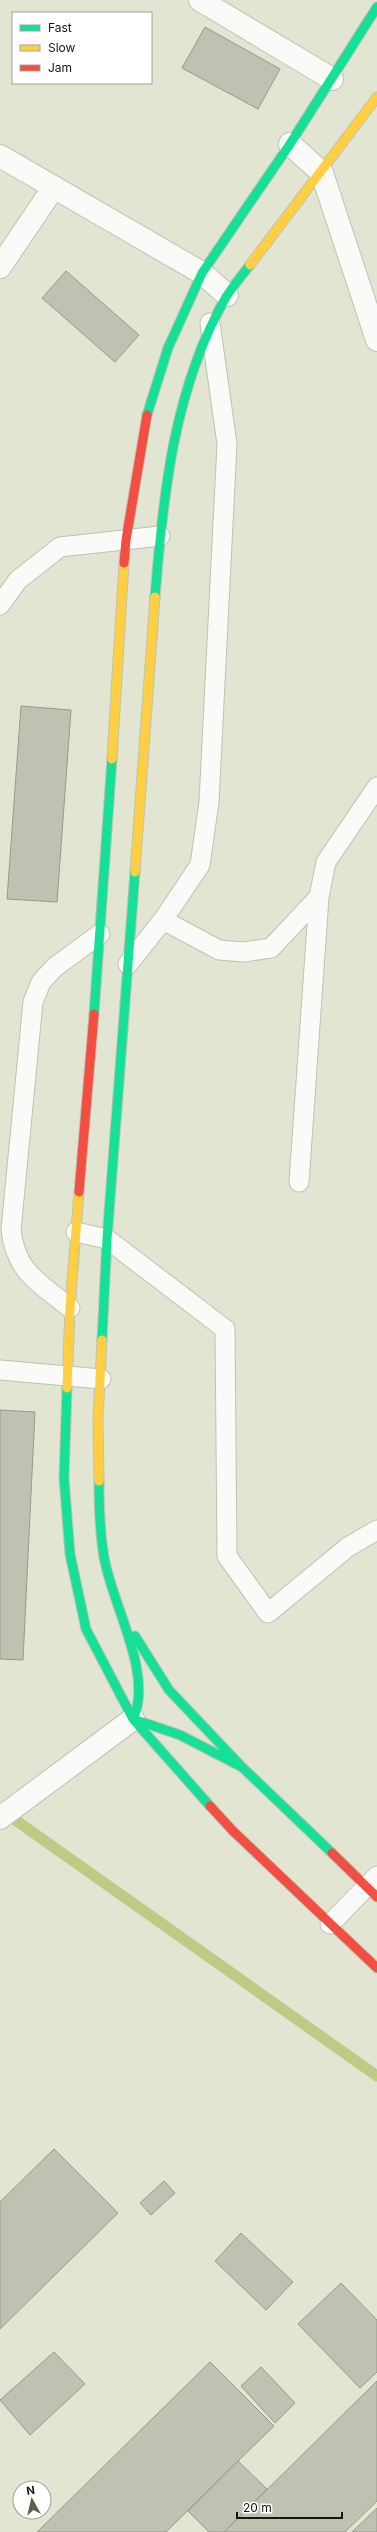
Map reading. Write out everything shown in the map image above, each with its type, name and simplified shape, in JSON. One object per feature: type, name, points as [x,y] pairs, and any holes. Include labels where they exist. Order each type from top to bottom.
[{"type":"main road","points":[[377,7],[290,144],[202,273],[168,348],[147,413],[126,540],[100,934],[70,1308],[66,1375],[64,1478],[70,1554],[86,1630],[133,1720],[233,1831],[377,1968]]},
{"type":"main road","points":[[133,1720],[138,1709],[140,1689],[136,1663],[104,1558],[99,1498],[98,1419],[107,1239],[160,536],[177,424],[210,323],[227,295],[322,173],[377,97]]},
{"type":"main road","points":[[121,1615],[169,1690],[242,1767],[374,1887]]},
{"type":"main road","points":[[133,1720],[180,1735],[242,1767]]},
{"type":"street","points":[[200,0],[332,79]]},
{"type":"street","points":[[290,144],[322,173],[377,340]]},
{"type":"street","points":[[0,156],[202,273],[227,295]]},
{"type":"street","points":[[0,267],[54,187]]},
{"type":"street","points":[[0,1818],[133,1720]]},
{"type":"lane","points":[[128,964],[163,920],[200,865],[209,802],[226,444],[210,323]]},
{"type":"lane","points":[[0,605],[18,580],[60,547],[160,536]]},
{"type":"lane","points":[[299,1182],[319,897],[326,862],[377,787]]},
{"type":"lane","points":[[163,920],[219,950],[244,952],[271,948],[319,897]]},
{"type":"lane","points":[[70,1308],[24,1270],[13,1246],[11,1230],[33,1002],[41,982],[55,967],[100,934]]},
{"type":"lane","points":[[76,1232],[107,1239],[225,1329],[227,1556],[268,1613],[348,1547],[377,1530]]},
{"type":"lane","points":[[0,1370],[101,1379]]},
{"type":"lane","points":[[330,1924],[374,1887]]},
{"type":"building","points":[[205,27],[280,69],[258,109],[182,68]]},
{"type":"building","points":[[66,271],[139,335],[115,362],[42,298]]},
{"type":"building","points":[[21,706],[71,710],[57,902],[7,899]]},
{"type":"building","points":[[0,1410],[35,1412],[23,1660],[0,1659]]},
{"type":"building","points":[[54,2149],[118,2213],[0,2329],[0,2202]]},
{"type":"building","points":[[164,2181],[175,2193],[151,2215],[140,2203]]},
{"type":"building","points":[[241,2233],[293,2282],[266,2310],[215,2261]]},
{"type":"building","points":[[341,2283],[377,2320],[377,2372],[360,2388],[298,2324]]},
{"type":"building","points":[[54,2352],[85,2384],[30,2435],[0,2400]]},
{"type":"building","points":[[210,2362],[274,2426],[166,2532],[37,2532],[49,2520],[52,2520],[52,2517]]},
{"type":"building","points":[[261,2367],[295,2403],[275,2423],[241,2386]]},
{"type":"building","points":[[377,2381],[377,2501],[345,2532],[224,2532]]},
{"type":"building","points":[[238,2461],[267,2489],[224,2532],[209,2532],[188,2511]]},
{"type":"building","points":[[377,2508],[377,2532],[352,2532]]},
{"type":"waterway","points":[[4,1812],[377,2076]]},
{"type":"traffic: fast","points":[[147,415],[168,348],[202,273],[290,144],[377,7]]},
{"type":"traffic: fast","points":[[155,597],[167,481],[183,405],[194,368],[208,332],[226,297],[250,265]]},
{"type":"traffic: fast","points":[[94,1014],[112,759]]},
{"type":"traffic: fast","points":[[102,1340],[107,1239],[135,872]]},
{"type":"traffic: fast","points":[[67,1388],[64,1478],[70,1554],[86,1629],[133,1719],[210,1806]]},
{"type":"traffic: fast","points":[[99,1481],[100,1519],[104,1557],[108,1576],[129,1639],[135,1661],[138,1681],[138,1701],[133,1719],[180,1735],[242,1767]]},
{"type":"traffic: fast","points":[[135,1636],[169,1690],[242,1767],[332,1853]]},
{"type":"traffic: slow","points":[[250,265],[377,97]]},
{"type":"traffic: slow","points":[[112,759],[124,563]]},
{"type":"traffic: slow","points":[[135,872],[155,597]]},
{"type":"traffic: slow","points":[[67,1388],[70,1308],[79,1192]]},
{"type":"traffic: slow","points":[[99,1481],[98,1419],[102,1340]]},
{"type":"traffic: jam","points":[[124,563],[126,540],[147,415]]},
{"type":"traffic: jam","points":[[79,1192],[94,1014]]},
{"type":"traffic: jam","points":[[210,1806],[233,1831],[377,1968]]},
{"type":"traffic: jam","points":[[332,1853],[377,1897]]}]
